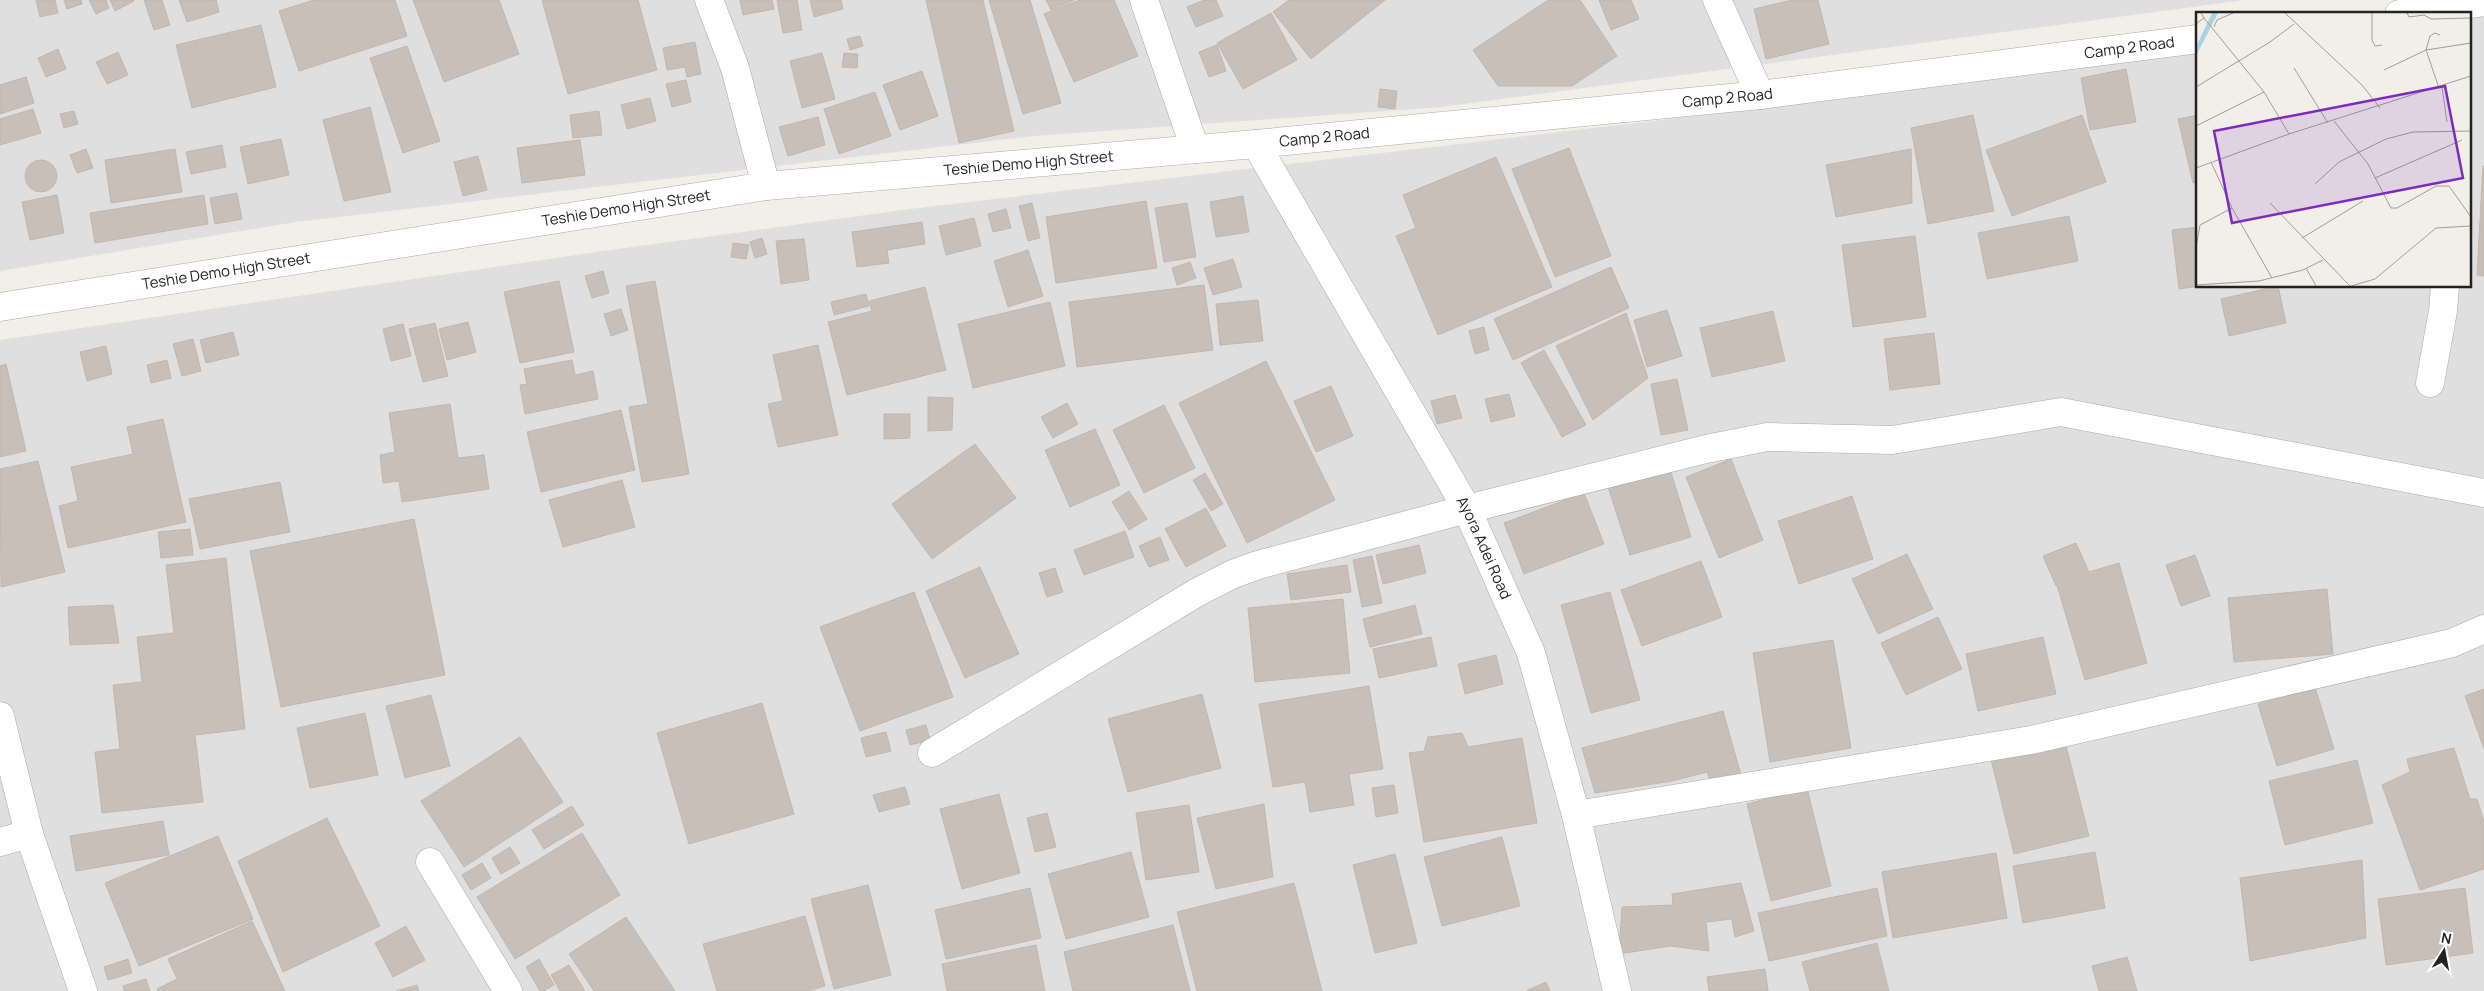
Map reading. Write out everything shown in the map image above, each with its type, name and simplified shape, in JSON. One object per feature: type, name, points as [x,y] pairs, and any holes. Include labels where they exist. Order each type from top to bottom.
[{"type":"street","points":[[709,0],[735,68],[766,186]]},
{"type":"street","points":[[1144,0],[1195,149]]},
{"type":"street","points":[[1717,0],[1760,94]]},
{"type":"street","points":[[2410,8],[2448,11],[2484,2]]},
{"type":"street","name":"Camp 2 Road","points":[[1256,144],[1760,94],[2196,39]]},
{"type":"street","name":"Teshie Demo High Street","points":[[0,307],[766,186],[1256,144]]},
{"type":"street","name":"Ayora Adei Road","points":[[1256,144],[1467,509],[1531,654],[1576,815],[1617,991]]},
{"type":"street","points":[[2430,383],[2443,311],[2444,288]]},
{"type":"street","points":[[932,753],[1196,593],[1233,574],[1258,565],[1467,509],[1706,449],[1767,437],[1892,440],[2061,412],[2484,493]]},
{"type":"street","points":[[1576,815],[2030,740],[2452,643],[2484,630]]},
{"type":"street","points":[[0,716],[30,834],[83,991]]},
{"type":"street","points":[[0,842],[30,834]]},
{"type":"street","points":[[430,862],[508,991]]},
{"type":"shaded area","points":[[0,0],[2245,0],[1442,107],[1034,136],[296,222],[0,271]]},
{"type":"shaded area","points":[[2484,13],[2484,991],[0,991],[0,340],[610,250],[910,209],[1712,114],[2196,51],[2196,288],[2472,288],[2472,15]]},
{"type":"building","points":[[36,0],[55,0],[58,13],[40,17]]},
{"type":"building","points":[[64,0],[81,0],[82,4],[67,9]]},
{"type":"building","points":[[89,0],[106,0],[109,8],[96,14]]},
{"type":"building","points":[[110,0],[134,0],[134,1],[115,11]]},
{"type":"building","points":[[144,0],[162,0],[170,25],[154,30]]},
{"type":"building","points":[[179,0],[216,0],[219,12],[187,22]]},
{"type":"building","points":[[314,0],[395,0],[407,36],[299,71],[279,11]]},
{"type":"building","points":[[413,0],[499,0],[519,54],[444,82]]},
{"type":"building","points":[[542,0],[638,0],[657,70],[568,94]]},
{"type":"building","points":[[740,0],[772,0],[774,9],[743,15]]},
{"type":"building","points":[[777,0],[797,0],[802,30],[783,33]]},
{"type":"building","points":[[810,0],[841,0],[843,9],[814,17]]},
{"type":"building","points":[[926,0],[983,0],[1014,131],[959,143]]},
{"type":"building","points":[[989,0],[1030,0],[1061,103],[1023,114]]},
{"type":"building","points":[[1046,0],[1074,0],[1051,10]]},
{"type":"building","points":[[1079,0],[1114,0],[1138,56],[1074,82],[1044,14]]},
{"type":"building","points":[[1204,0],[1216,0],[1223,16],[1196,27],[1187,7]]},
{"type":"building","points":[[1289,0],[1385,0],[1311,59],[1273,12]]},
{"type":"building","points":[[1548,0],[1580,0],[1617,56],[1572,86],[1498,86],[1473,50]]},
{"type":"building","points":[[1599,0],[1631,0],[1639,19],[1611,30]]},
{"type":"building","points":[[1792,0],[1818,0],[1829,44],[1766,59],[1754,9]]},
{"type":"building","points":[[1271,13],[1297,60],[1243,89],[1217,43]]},
{"type":"building","points":[[261,25],[276,87],[192,108],[176,45]]},
{"type":"building","points":[[860,36],[863,46],[850,50],[847,39]]},
{"type":"building","points":[[695,42],[701,74],[687,77],[685,67],[667,70],[663,48]]},
{"type":"building","points":[[1217,45],[1226,71],[1209,77],[1199,52]]},
{"type":"building","points":[[407,46],[440,141],[403,153],[370,58]]},
{"type":"building","points":[[58,49],[66,69],[46,77],[38,58]]},
{"type":"building","points":[[118,52],[128,75],[107,84],[96,62]]},
{"type":"building","points":[[822,53],[835,99],[802,108],[790,61]]},
{"type":"building","points":[[844,53],[858,54],[857,68],[842,67]]},
{"type":"building","points":[[2126,69],[2136,122],[2090,130],[2081,78]]},
{"type":"building","points":[[922,71],[938,116],[900,130],[883,85]]},
{"type":"building","points":[[26,77],[34,103],[0,114],[0,85]]},
{"type":"building","points":[[686,80],[691,102],[672,107],[666,84]]},
{"type":"building","points":[[1380,89],[1397,91],[1395,109],[1378,107]]},
{"type":"building","points":[[875,92],[891,136],[839,154],[824,109]]},
{"type":"building","points":[[650,98],[656,121],[627,129],[621,105]]},
{"type":"building","points":[[370,107],[391,192],[344,201],[323,120]]},
{"type":"building","points":[[33,109],[41,133],[0,145],[0,119]]},
{"type":"building","points":[[74,111],[78,124],[64,128],[60,114]]},
{"type":"building","points":[[599,111],[602,135],[573,138],[570,115]]},
{"type":"building","points":[[1973,115],[1994,211],[1928,224],[1911,128]]},
{"type":"building","points":[[2082,115],[2106,182],[2012,216],[1986,150]]},
{"type":"building","points":[[2196,115],[2196,182],[2193,183],[2178,119]]},
{"type":"building","points":[[818,117],[825,145],[788,156],[779,127]]},
{"type":"building","points":[[281,139],[289,175],[248,184],[240,147]]},
{"type":"building","points":[[580,140],[585,175],[522,183],[517,148]]},
{"type":"building","points":[[222,145],[226,167],[191,174],[186,152]]},
{"type":"building","points":[[1569,148],[1611,256],[1555,277],[1512,169]]},
{"type":"building","points":[[86,149],[93,168],[77,173],[70,155]]},
{"type":"building","points":[[175,149],[182,192],[111,203],[105,160]]},
{"type":"building","points":[[1911,149],[1912,203],[1836,217],[1826,165]]},
{"type":"building","points":[[478,156],[487,190],[463,196],[454,162]]},
{"type":"building","points":[[1496,157],[1552,287],[1438,335],[1396,236],[1416,228],[1403,195]]},
{"type":"building","points":[[41,160],[47,161],[52,165],[56,170],[56,182],[52,187],[47,191],[41,192],[35,191],[30,187],[26,182],[25,176],[26,170],[30,165],[35,161]]},
{"type":"building","points":[[2484,166],[2484,276],[2477,275]]},
{"type":"building","points":[[237,193],[242,219],[215,224],[210,198]]},
{"type":"building","points":[[57,195],[64,233],[30,240],[22,202]]},
{"type":"building","points":[[204,195],[208,224],[95,243],[90,213]]},
{"type":"building","points":[[1243,196],[1249,232],[1216,237],[1210,202]]},
{"type":"building","points":[[1146,201],[1157,268],[1056,283],[1046,217]]},
{"type":"building","points":[[1032,203],[1040,238],[1028,241],[1019,206]]},
{"type":"building","points":[[1187,203],[1196,257],[1164,262],[1155,208]]},
{"type":"building","points":[[1006,209],[1011,228],[993,232],[988,214]]},
{"type":"building","points":[[2069,216],[2078,261],[1987,279],[1978,233]]},
{"type":"building","points":[[974,218],[981,246],[946,255],[939,226]]},
{"type":"building","points":[[922,222],[925,244],[887,250],[889,263],[857,267],[852,232]]},
{"type":"building","points":[[2196,227],[2196,287],[2179,289],[2172,230]]},
{"type":"building","points":[[1915,236],[1926,317],[1853,327],[1842,245]]},
{"type":"building","points":[[762,238],[767,254],[755,258],[750,242]]},
{"type":"building","points":[[804,239],[809,280],[781,284],[776,241]]},
{"type":"building","points":[[733,243],[749,245],[746,259],[731,257]]},
{"type":"building","points":[[1028,250],[1043,296],[1008,307],[994,261]]},
{"type":"building","points":[[1233,259],[1242,287],[1213,295],[1204,268]]},
{"type":"building","points":[[1190,262],[1196,278],[1177,285],[1172,268]]},
{"type":"building","points":[[1611,267],[1629,308],[1513,360],[1494,319]]},
{"type":"building","points":[[603,271],[609,293],[592,298],[585,276]]},
{"type":"building","points":[[559,281],[574,352],[520,363],[504,292]]},
{"type":"building","points":[[655,281],[689,474],[642,482],[629,407],[648,404],[626,286]]},
{"type":"building","points":[[1204,285],[1213,350],[1077,367],[1069,302]]},
{"type":"building","points":[[925,287],[946,370],[847,395],[828,322],[872,311],[869,301]]},
{"type":"building","points":[[2269,288],[2278,288],[2286,323],[2229,336],[2221,299]]},
{"type":"building","points":[[866,294],[869,306],[834,315],[831,302]]},
{"type":"building","points":[[1258,300],[1263,341],[1220,345],[1216,304]]},
{"type":"building","points":[[1050,302],[1065,366],[973,388],[958,324]]},
{"type":"building","points":[[621,309],[628,330],[611,336],[604,314]]},
{"type":"building","points":[[1667,310],[1682,356],[1647,367],[1634,320]]},
{"type":"building","points":[[1773,311],[1785,361],[1712,377],[1700,328]]},
{"type":"building","points":[[1626,313],[1648,378],[1593,420],[1556,346]]},
{"type":"building","points":[[468,322],[476,352],[447,360],[439,329]]},
{"type":"building","points":[[435,323],[448,376],[423,382],[409,329]]},
{"type":"building","points":[[403,324],[411,356],[391,361],[383,329]]},
{"type":"building","points":[[1484,327],[1489,350],[1475,354],[1469,331]]},
{"type":"building","points":[[233,332],[239,355],[206,363],[200,340]]},
{"type":"building","points":[[1934,333],[1940,384],[1890,390],[1884,339]]},
{"type":"building","points":[[193,339],[201,371],[182,376],[173,344]]},
{"type":"building","points":[[818,345],[838,435],[778,447],[768,404],[783,401],[773,355]]},
{"type":"building","points":[[106,346],[112,374],[87,381],[80,352]]},
{"type":"building","points":[[1544,350],[1586,425],[1562,437],[1521,363]]},
{"type":"building","points":[[167,360],[171,378],[151,383],[147,365]]},
{"type":"building","points":[[572,360],[575,375],[593,371],[598,399],[525,414],[520,385],[527,384],[524,369]]},
{"type":"building","points":[[1266,361],[1335,500],[1247,543],[1179,403]]},
{"type":"building","points":[[6,364],[26,451],[0,457],[0,366]]},
{"type":"building","points":[[1677,379],[1688,430],[1661,435],[1651,384]]},
{"type":"building","points":[[1331,386],[1353,436],[1316,452],[1294,401]]},
{"type":"building","points":[[1509,394],[1515,416],[1491,422],[1485,399]]},
{"type":"building","points":[[1455,395],[1462,418],[1437,424],[1431,401]]},
{"type":"building","points":[[928,397],[953,398],[952,430],[928,431]]},
{"type":"building","points":[[1067,403],[1078,424],[1053,438],[1041,417]]},
{"type":"building","points":[[450,404],[458,458],[484,455],[489,489],[402,502],[399,481],[383,483],[380,455],[395,452],[389,413]]},
{"type":"building","points":[[1164,405],[1195,468],[1144,493],[1113,430]]},
{"type":"building","points":[[621,410],[635,470],[541,492],[527,432]]},
{"type":"building","points":[[884,414],[910,414],[910,438],[884,439]]},
{"type":"building","points":[[163,419],[186,522],[68,548],[59,506],[78,501],[71,467],[133,454],[127,427]]},
{"type":"building","points":[[1095,429],[1120,485],[1070,507],[1045,450]]},
{"type":"building","points":[[975,444],[1016,498],[932,559],[892,504]]},
{"type":"building","points":[[1731,459],[1763,540],[1719,558],[1686,477]]},
{"type":"building","points":[[38,461],[65,572],[1,587],[0,469]]},
{"type":"building","points":[[1670,469],[1691,537],[1630,555],[1608,487]]},
{"type":"building","points":[[1205,473],[1223,504],[1211,511],[1193,480]]},
{"type":"building","points":[[622,480],[635,527],[563,547],[549,500]]},
{"type":"building","points":[[280,482],[290,532],[200,549],[189,499]]},
{"type":"building","points":[[1129,491],[1147,519],[1129,530],[1112,502]]},
{"type":"building","points":[[1584,493],[1604,544],[1524,574],[1504,523]]},
{"type":"building","points":[[1852,496],[1873,559],[1799,584],[1778,521]]},
{"type":"building","points":[[1206,508],[1226,546],[1186,567],[1165,529]]},
{"type":"building","points":[[414,519],[445,675],[281,707],[250,551]]},
{"type":"building","points":[[190,529],[193,555],[161,558],[158,532]]},
{"type":"building","points":[[1125,531],[1134,557],[1084,575],[1074,550]]},
{"type":"building","points":[[1160,537],[1169,560],[1149,567],[1139,546]]},
{"type":"building","points":[[2076,543],[2089,572],[2119,563],[2147,663],[2085,680],[2057,585],[2043,556]]},
{"type":"building","points":[[1419,545],[1426,573],[1383,584],[1376,555]]},
{"type":"building","points":[[1907,554],[1933,609],[1878,634],[1852,579]]},
{"type":"building","points":[[2195,555],[2210,596],[2181,606],[2166,565]]},
{"type":"building","points":[[1372,556],[1382,603],[1362,607],[1353,560]]},
{"type":"building","points":[[226,558],[245,729],[195,735],[203,802],[102,813],[95,752],[120,749],[113,685],[142,682],[137,637],[174,633],[166,565]]},
{"type":"building","points":[[1701,561],[1722,617],[1642,646],[1621,590]]},
{"type":"building","points":[[1347,565],[1351,592],[1291,600],[1287,574]]},
{"type":"building","points":[[980,567],[1019,654],[965,678],[926,591]]},
{"type":"building","points":[[1055,568],[1063,592],[1047,597],[1039,573]]},
{"type":"building","points":[[2327,589],[2333,654],[2234,662],[2228,598]]},
{"type":"building","points":[[914,592],[953,697],[860,731],[820,627]]},
{"type":"building","points":[[1610,592],[1640,700],[1591,713],[1561,605]]},
{"type":"building","points":[[1343,599],[1350,673],[1255,682],[1248,608]]},
{"type":"building","points":[[113,605],[119,643],[70,645],[68,607]]},
{"type":"building","points":[[1415,605],[1422,634],[1370,647],[1363,619]]},
{"type":"building","points":[[1938,617],[1962,669],[1906,695],[1881,643]]},
{"type":"building","points":[[1431,637],[1437,666],[1379,678],[1373,649]]},
{"type":"building","points":[[2043,637],[2056,694],[1978,711],[1966,654]]},
{"type":"building","points":[[1833,640],[1851,748],[1770,762],[1753,653]]},
{"type":"building","points":[[1496,655],[1503,684],[1465,694],[1458,664]]},
{"type":"building","points":[[1369,686],[1383,769],[1349,774],[1354,805],[1310,812],[1305,782],[1273,787],[1259,704]]},
{"type":"building","points":[[2315,687],[2334,749],[2277,766],[2258,704]]},
{"type":"building","points":[[2484,689],[2484,749],[2465,696]]},
{"type":"building","points":[[1202,694],[1221,768],[1128,792],[1108,719]]},
{"type":"building","points":[[431,695],[450,766],[405,778],[386,706]]},
{"type":"building","points":[[762,703],[794,814],[689,844],[657,733]]},
{"type":"building","points":[[1723,711],[1741,775],[1710,780],[1707,772],[1672,781],[1595,793],[1582,748]]},
{"type":"building","points":[[365,713],[378,775],[310,788],[297,728]]},
{"type":"building","points":[[926,725],[930,740],[910,745],[906,730]]},
{"type":"building","points":[[886,732],[891,751],[866,757],[861,738]]},
{"type":"building","points":[[1462,733],[1468,747],[1522,738],[1537,823],[1424,842],[1409,753],[1424,751],[1428,737]]},
{"type":"building","points":[[520,737],[563,802],[464,867],[421,801]]},
{"type":"building","points":[[2064,738],[2089,836],[2014,854],[1990,755]]},
{"type":"building","points":[[2454,748],[2470,799],[2477,799],[2484,822],[2484,869],[2420,890],[2382,785],[2410,772],[2407,759]]},
{"type":"building","points":[[2357,760],[2373,823],[2285,845],[2269,781]]},
{"type":"building","points":[[1394,785],[1398,813],[1376,817],[1372,788]]},
{"type":"building","points":[[905,787],[910,804],[879,812],[873,795]]},
{"type":"building","points":[[1807,788],[1831,886],[1771,901],[1747,804]]},
{"type":"building","points":[[999,794],[1020,873],[962,889],[940,809]]},
{"type":"building","points":[[1264,804],[1273,877],[1216,889],[1197,818]]},
{"type":"building","points":[[1189,805],[1199,872],[1146,880],[1136,813]]},
{"type":"building","points":[[572,806],[584,825],[544,849],[532,830]]},
{"type":"building","points":[[1047,813],[1056,847],[1035,852],[1027,818]]},
{"type":"building","points":[[327,818],[380,926],[283,972],[238,861]]},
{"type":"building","points":[[163,821],[169,855],[76,871],[70,836]]},
{"type":"building","points":[[582,833],[620,895],[515,959],[477,897]]},
{"type":"building","points":[[218,836],[253,919],[139,966],[105,883]]},
{"type":"building","points":[[1502,837],[1520,906],[1442,926],[1424,857]]},
{"type":"building","points":[[510,847],[520,863],[501,874],[492,858]]},
{"type":"building","points":[[1131,852],[1149,917],[1066,939],[1048,874]]},
{"type":"building","points":[[2095,852],[2105,908],[2023,923],[2013,866]]},
{"type":"building","points":[[1996,853],[2007,918],[1893,938],[1882,872]]},
{"type":"building","points":[[1395,854],[1417,943],[1375,953],[1353,865]]},
{"type":"building","points":[[2362,860],[2366,938],[2250,961],[2240,878]]},
{"type":"building","points":[[482,863],[491,878],[471,890],[462,875]]},
{"type":"building","points":[[1294,883],[1322,991],[1197,991],[1177,912]]},
{"type":"building","points":[[1741,883],[1754,931],[1735,937],[1732,919],[1706,922],[1709,951],[1670,946],[1619,954],[1622,907],[1673,905],[1672,894]]},
{"type":"building","points":[[868,885],[891,975],[834,989],[811,899]]},
{"type":"building","points":[[1030,888],[1041,938],[946,959],[935,910]]},
{"type":"building","points":[[1877,888],[1887,936],[1769,961],[1758,913]]},
{"type":"building","points":[[2465,888],[2473,953],[2386,965],[2378,899]]},
{"type":"building","points":[[805,916],[825,986],[808,991],[717,991],[703,944]]},
{"type":"building","points":[[626,917],[675,991],[594,991],[569,954]]},
{"type":"building","points":[[252,921],[285,991],[158,991],[157,989],[177,979],[168,959]]},
{"type":"building","points":[[1173,925],[1190,991],[1073,991],[1064,952]]},
{"type":"building","points":[[406,926],[425,960],[393,977],[375,943]]},
{"type":"building","points":[[1877,943],[1889,991],[1810,991],[1802,962]]},
{"type":"building","points":[[1036,945],[1045,991],[947,991],[942,964]]},
{"type":"building","points":[[2127,957],[2137,991],[2099,991],[2092,966]]},
{"type":"building","points":[[128,959],[132,973],[108,980],[104,967]]},
{"type":"building","points":[[539,959],[554,985],[543,991],[540,991],[526,967]]},
{"type":"building","points":[[569,965],[585,991],[560,991],[551,975]]},
{"type":"building","points":[[1765,969],[1768,991],[1709,991],[1707,977]]},
{"type":"building","points":[[146,979],[150,991],[124,991],[123,986]]},
{"type":"building","points":[[1546,982],[1550,991],[1526,991]]},
{"type":"building","points":[[417,985],[419,991],[396,991]]}]
